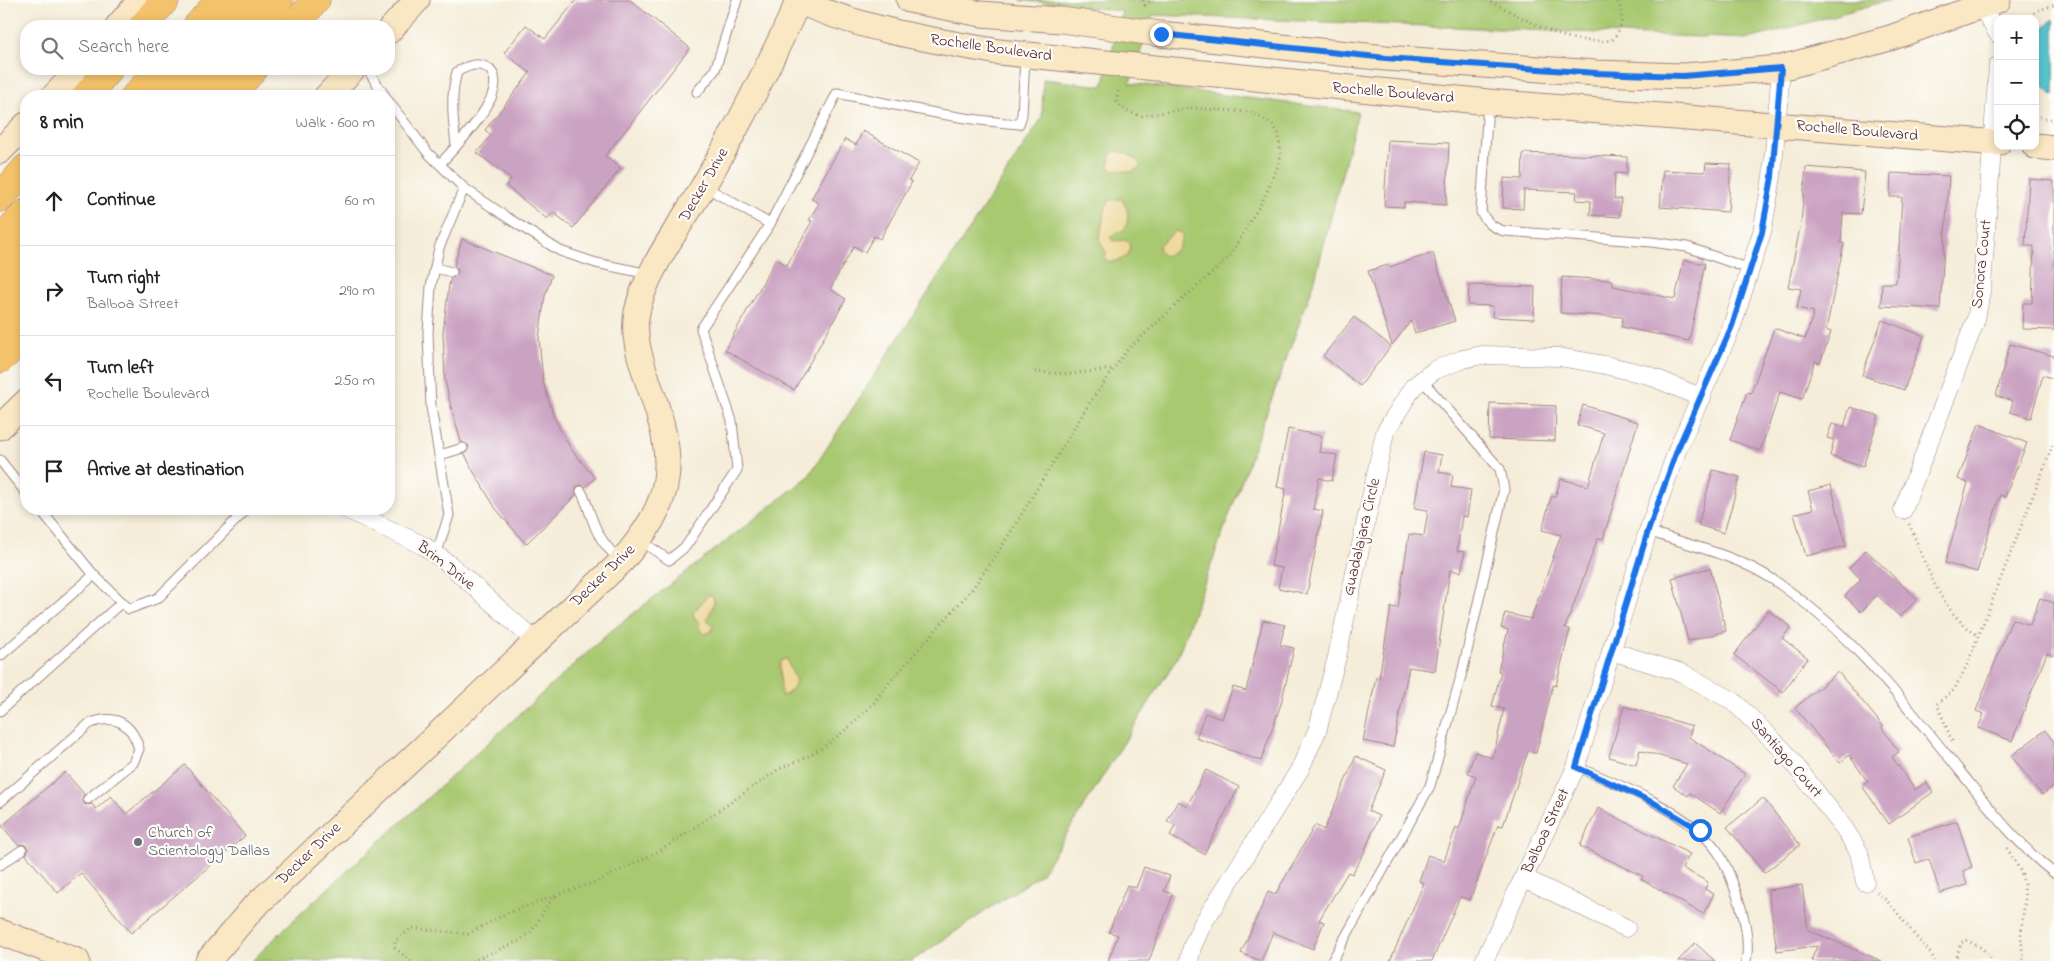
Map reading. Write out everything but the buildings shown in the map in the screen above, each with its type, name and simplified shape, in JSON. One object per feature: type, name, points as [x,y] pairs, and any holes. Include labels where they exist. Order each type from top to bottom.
[{"type":"highway","points":[[149,20],[165,0]]},
{"type":"highway","points":[[202,20],[220,0]]},
{"type":"highway","points":[[233,20],[250,0]]},
{"type":"highway","points":[[261,20],[279,0]]},
{"type":"highway","points":[[298,20],[316,0]]},
{"type":"highway","points":[[91,90],[104,75]]},
{"type":"highway","points":[[141,90],[154,75]]},
{"type":"highway","points":[[173,90],[186,75]]},
{"type":"highway","points":[[200,90],[214,75]]},
{"type":"highway","points":[[235,90],[249,75]]},
{"type":"highway","points":[[0,198],[20,175]]},
{"type":"highway","points":[[0,240],[20,219]]},
{"type":"highway","points":[[0,270],[20,251]]},
{"type":"highway","points":[[0,300],[20,280]]},
{"type":"highway","points":[[0,332],[20,313]]},
{"type":"highway","points":[[0,359],[20,342]]},
{"type":"main road","points":[[123,20],[141,0]]},
{"type":"main road","points":[[395,25],[418,0]]},
{"type":"main road","name":"Rochelle Boulevard","points":[[798,0],[848,20],[924,39],[1026,54],[1488,102],[1994,143]]},
{"type":"main road","name":"Decker Drive","points":[[208,961],[252,909],[621,562],[640,540],[656,511],[668,476],[668,451],[658,409],[637,347],[635,324],[637,310],[651,274],[704,186],[761,84],[798,0]]},
{"type":"main road","name":"Rochelle Boulevard","points":[[909,0],[945,4],[981,14],[1061,20],[1161,34],[1386,58],[1596,73],[1683,76],[1781,68],[1890,38],[1986,2]]},
{"type":"main road","points":[[60,90],[74,75]]},
{"type":"main road","points":[[333,90],[347,75]]},
{"type":"main road","points":[[0,151],[20,131]]},
{"type":"main road","points":[[2039,146],[2054,148]]},
{"type":"main road","points":[[0,427],[20,408]]},
{"type":"main road","points":[[0,932],[77,961]]},
{"type":"street","points":[[1986,2],[1994,23]]},
{"type":"street","name":"Balboa Street","points":[[1484,961],[1576,767],[1648,531],[1678,448],[1702,398],[1732,326],[1762,232],[1772,177],[1781,68]]},
{"type":"street","name":"Sonora Court","points":[[1903,510],[1976,319],[1982,286],[1994,150]]},
{"type":"street","name":"Guadalajara Circle","points":[[1189,961],[1192,947],[1202,925],[1300,769],[1318,731],[1337,656],[1385,432],[1413,388],[1435,370],[1463,359],[1482,355],[1559,357],[1605,364],[1648,375],[1702,398]]},
{"type":"street","name":"Brim Drive","points":[[359,515],[424,546],[535,641]]},
{"type":"street","name":"Santiago Court","points":[[1611,651],[1682,673],[1733,701],[1784,751],[1844,828],[1859,852],[1865,882]]},
{"type":"street","points":[[1524,878],[1626,928]]},
{"type":"lane","points":[[697,92],[715,70],[737,0]]},
{"type":"lane","points":[[640,540],[669,560],[686,546],[736,470],[732,421],[701,330],[770,224],[837,93],[926,111],[1019,124],[1022,115],[1026,54]]},
{"type":"lane","points":[[440,164],[484,111],[495,92],[496,81],[493,72],[483,66],[466,66],[457,72],[453,85],[452,117],[456,144]]},
{"type":"lane","points":[[371,75],[381,90]]},
{"type":"lane","points":[[1488,102],[1481,212],[1486,222],[1504,231],[1652,242],[1687,248],[1750,269]]},
{"type":"lane","points":[[395,110],[416,138],[464,188],[560,251],[596,263],[651,274]]},
{"type":"lane","points":[[704,186],[770,224]]},
{"type":"lane","points":[[436,555],[450,515],[431,406],[428,334],[431,286],[439,248],[464,188]]},
{"type":"lane","points":[[435,268],[452,272]]},
{"type":"lane","points":[[1332,961],[1430,786],[1463,669],[1504,489],[1500,469],[1422,380]]},
{"type":"lane","points":[[440,455],[463,448]]},
{"type":"lane","points":[[0,460],[20,485]]},
{"type":"lane","points":[[581,491],[588,503],[594,524],[602,541],[621,562]]},
{"type":"lane","points":[[45,515],[94,575],[130,609],[158,598],[242,515]]},
{"type":"lane","points":[[1648,531],[1723,556],[1777,583],[1811,608],[1853,646],[1892,687],[2009,830],[2034,858],[2054,873]]},
{"type":"lane","points":[[0,656],[94,575]]},
{"type":"lane","points":[[0,711],[122,602]]},
{"type":"lane","points":[[0,802],[90,724],[102,718],[115,719],[136,736],[140,749],[133,763],[88,799]]},
{"type":"lane","points":[[1576,767],[1656,804],[1700,830],[1718,852],[1730,875],[1744,918],[1748,954],[1746,961]]},
{"type":"lane","points":[[0,865],[22,850]]},
{"type":"path","points":[[1143,0],[1145,5],[1152,0]]},
{"type":"path","points":[[1486,0],[1568,39],[1588,42],[1612,40],[1620,30],[1622,12],[1617,0]]},
{"type":"path","points":[[2032,15],[2054,5]]},
{"type":"path","points":[[411,961],[409,957],[395,948],[395,941],[412,928],[468,934],[507,913],[597,882],[663,848],[779,769],[807,757],[831,742],[874,704],[888,684],[972,589],[999,551],[1089,404],[1127,350],[1229,257],[1263,200],[1281,154],[1278,132],[1272,124],[1250,112],[1191,108],[1140,116],[1126,112],[1117,102],[1118,91]]},
{"type":"path","points":[[2039,117],[2054,120]]},
{"type":"path","points":[[1035,372],[1070,374],[1114,369]]},
{"type":"path","points":[[1946,754],[1952,740],[1938,704],[1954,690],[1979,636],[2054,442]]},
{"type":"path","points":[[1903,510],[1935,587],[1951,612],[1967,628],[1979,636]]},
{"type":"path","points":[[2009,830],[2006,842],[2008,851],[2021,872],[2024,884],[2025,898],[2021,933],[2022,961]]},
{"type":"path","points":[[1865,882],[1892,903],[1936,961]]},
{"type":"path","points":[[472,961],[520,941],[531,932],[558,894]]},
{"type":"path","points":[[1955,961],[1961,943],[1966,940],[1982,948],[1992,961]]},
{"type":"green space","points":[[1021,0],[1890,0],[1749,39],[1153,15],[1130,83],[1358,112],[1314,283],[1177,658],[1042,873],[912,961],[252,961],[288,925],[611,631],[808,477],[1042,118],[1043,79],[1103,86],[1122,11]]},
{"type":"sand","points":[[1115,151],[1130,155],[1141,166],[1131,172],[1109,169],[1110,156]]},
{"type":"sand","points":[[1121,199],[1127,210],[1127,222],[1124,230],[1110,236],[1113,241],[1125,240],[1130,244],[1130,249],[1128,255],[1111,262],[1105,260],[1106,253],[1099,239],[1108,203],[1110,200]]},
{"type":"sand","points":[[1175,231],[1183,234],[1181,242],[1175,251],[1164,256],[1159,251],[1159,245]]},
{"type":"sand","points":[[708,595],[713,596],[714,603],[707,620],[713,626],[711,632],[703,634],[699,628],[699,621],[695,619],[693,613]]},
{"type":"sand","points":[[786,658],[796,681],[791,691],[781,696],[780,662]]},
{"type":"water","points":[[2054,19],[2054,96],[2047,90],[2039,76],[2039,31]]},
{"type":"place","name":"Church of Scientology Dallas","points":[[138,842]]},
{"type":"route","points":[[1161,34],[1386,58],[1596,73],[1683,76],[1781,68],[1772,177],[1762,232],[1732,326],[1702,398],[1678,448],[1648,531],[1576,767],[1602,777],[1656,804],[1700,830]]}]
